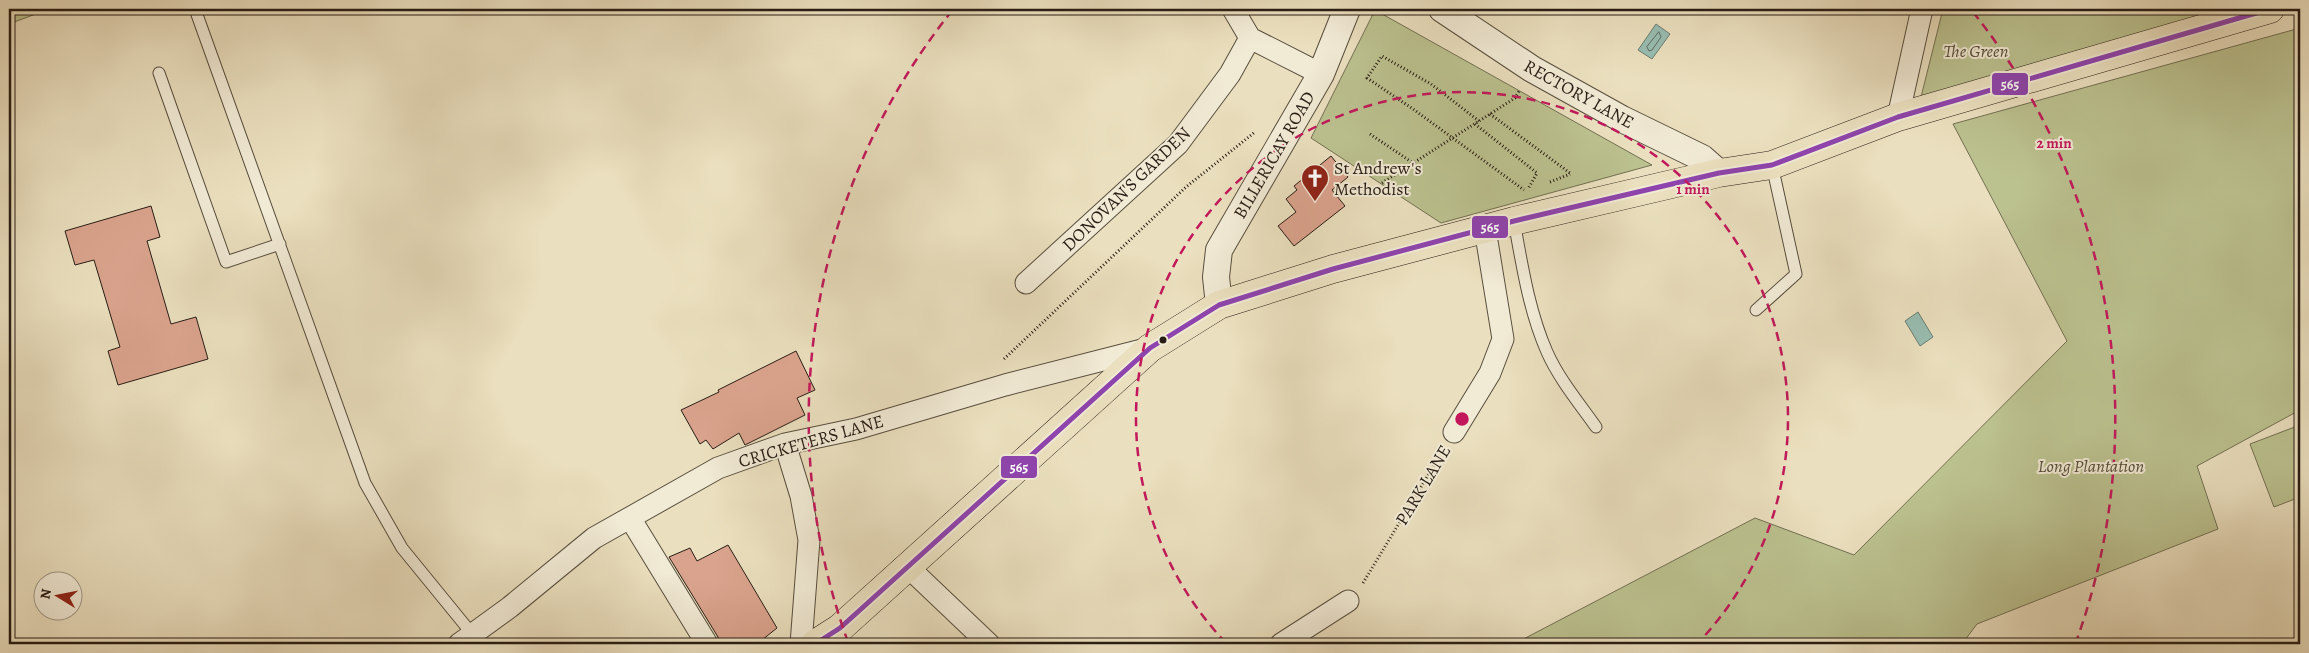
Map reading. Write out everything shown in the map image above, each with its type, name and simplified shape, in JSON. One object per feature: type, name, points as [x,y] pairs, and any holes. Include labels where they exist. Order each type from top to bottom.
[{"type":"main road","points":[[815,644],[840,628],[1150,348],[1220,305],[1333,270],[1514,221],[1719,173],[1772,165],[1898,117],[2270,9]]},
{"type":"street","points":[[1232,9],[1250,38],[1321,74]]},
{"type":"street","name":"BILLERICAY ROAD","points":[[1220,305],[1216,277],[1219,250],[1321,74],[1347,9]]},
{"type":"street","name":"RECTORY LANE","points":[[1442,9],[1532,69],[1622,119],[1702,158],[1719,173]]},
{"type":"street","points":[[1898,117],[1922,9]]},
{"type":"street","name":"DONOVAN'S GARDEN","points":[[1026,283],[1178,144],[1230,74],[1250,38]]},
{"type":"street","name":"PARK LANE","points":[[1454,432],[1490,373],[1503,339],[1485,229]]},
{"type":"street","name":"CRICKETERS LANE","points":[[466,640],[594,538],[718,468],[785,444],[856,429],[987,390],[1100,359],[1150,348]]},
{"type":"street","points":[[785,444],[801,496],[809,540],[801,644]]},
{"type":"street","points":[[630,518],[707,644]]},
{"type":"street","points":[[907,566],[989,644]]},
{"type":"street","points":[[1281,644],[1348,601]]},
{"type":"lane","points":[[195,9],[365,483],[402,548],[466,640]]},
{"type":"lane","points":[[159,73],[226,262],[280,244]]},
{"type":"lane","points":[[1756,310],[1796,274],[1772,165]]},
{"type":"lane","points":[[1514,221],[1533,311],[1547,353],[1566,385],[1596,427]]},
{"type":"path","points":[[1475,124],[1537,173],[1526,192],[1367,78],[1382,56],[1431,84],[1479,121]]},
{"type":"path","points":[[1382,183],[1515,98],[1532,69]]},
{"type":"path","points":[[1490,114],[1570,174]]},
{"type":"path","points":[[987,390],[987,377],[999,364],[1186,186],[1261,127]]},
{"type":"path","points":[[1370,134],[1413,163]]},
{"type":"path","name":"PARK LANE","points":[[1348,601],[1366,579],[1454,432]]},
{"type":"green space","points":[[9,9],[49,9],[9,24]]},
{"type":"green space","name":"The Green","points":[[1943,9],[2270,9],[1917,113]]},
{"type":"green space","points":[[1375,10],[1652,165],[1441,223],[1311,138]]},
{"type":"green space","name":"Long Plantation","points":[[2300,28],[2300,410],[2197,466],[2218,529],[1977,624],[1962,644],[1514,644],[1755,518],[1854,555],[2067,341],[1953,124]]},
{"type":"green space","points":[[2300,425],[2300,497],[2274,507],[2250,444]]},
{"type":"water","points":[[1656,24],[1670,34],[1652,59],[1638,50]]},
{"type":"water","points":[[1918,312],[1933,337],[1920,346],[1905,321]]},
{"type":"building","name":"St Andrew's Methodist","points":[[1331,156],[1348,177],[1332,190],[1345,206],[1294,246],[1278,226],[1296,212],[1286,199],[1297,190],[1294,186]]},
{"type":"building","points":[[151,206],[160,237],[147,241],[171,324],[196,317],[208,359],[118,385],[108,351],[120,347],[94,260],[75,265],[65,231]]},
{"type":"building","points":[[796,351],[815,390],[797,398],[805,415],[745,445],[739,433],[713,449],[706,440],[700,444],[681,410]]},
{"type":"building","points":[[728,545],[777,628],[757,644],[719,644],[718,637],[669,557],[690,548],[697,561]]},
{"type":"transit line","name":"565","points":[[815,644],[840,628],[1150,348],[1219,305],[1333,269],[1514,221],[1719,173],[1772,165],[1898,117],[2270,9]]},
{"type":"place","name":"St Andrew's Methodist","points":[[1315,202]]}]
